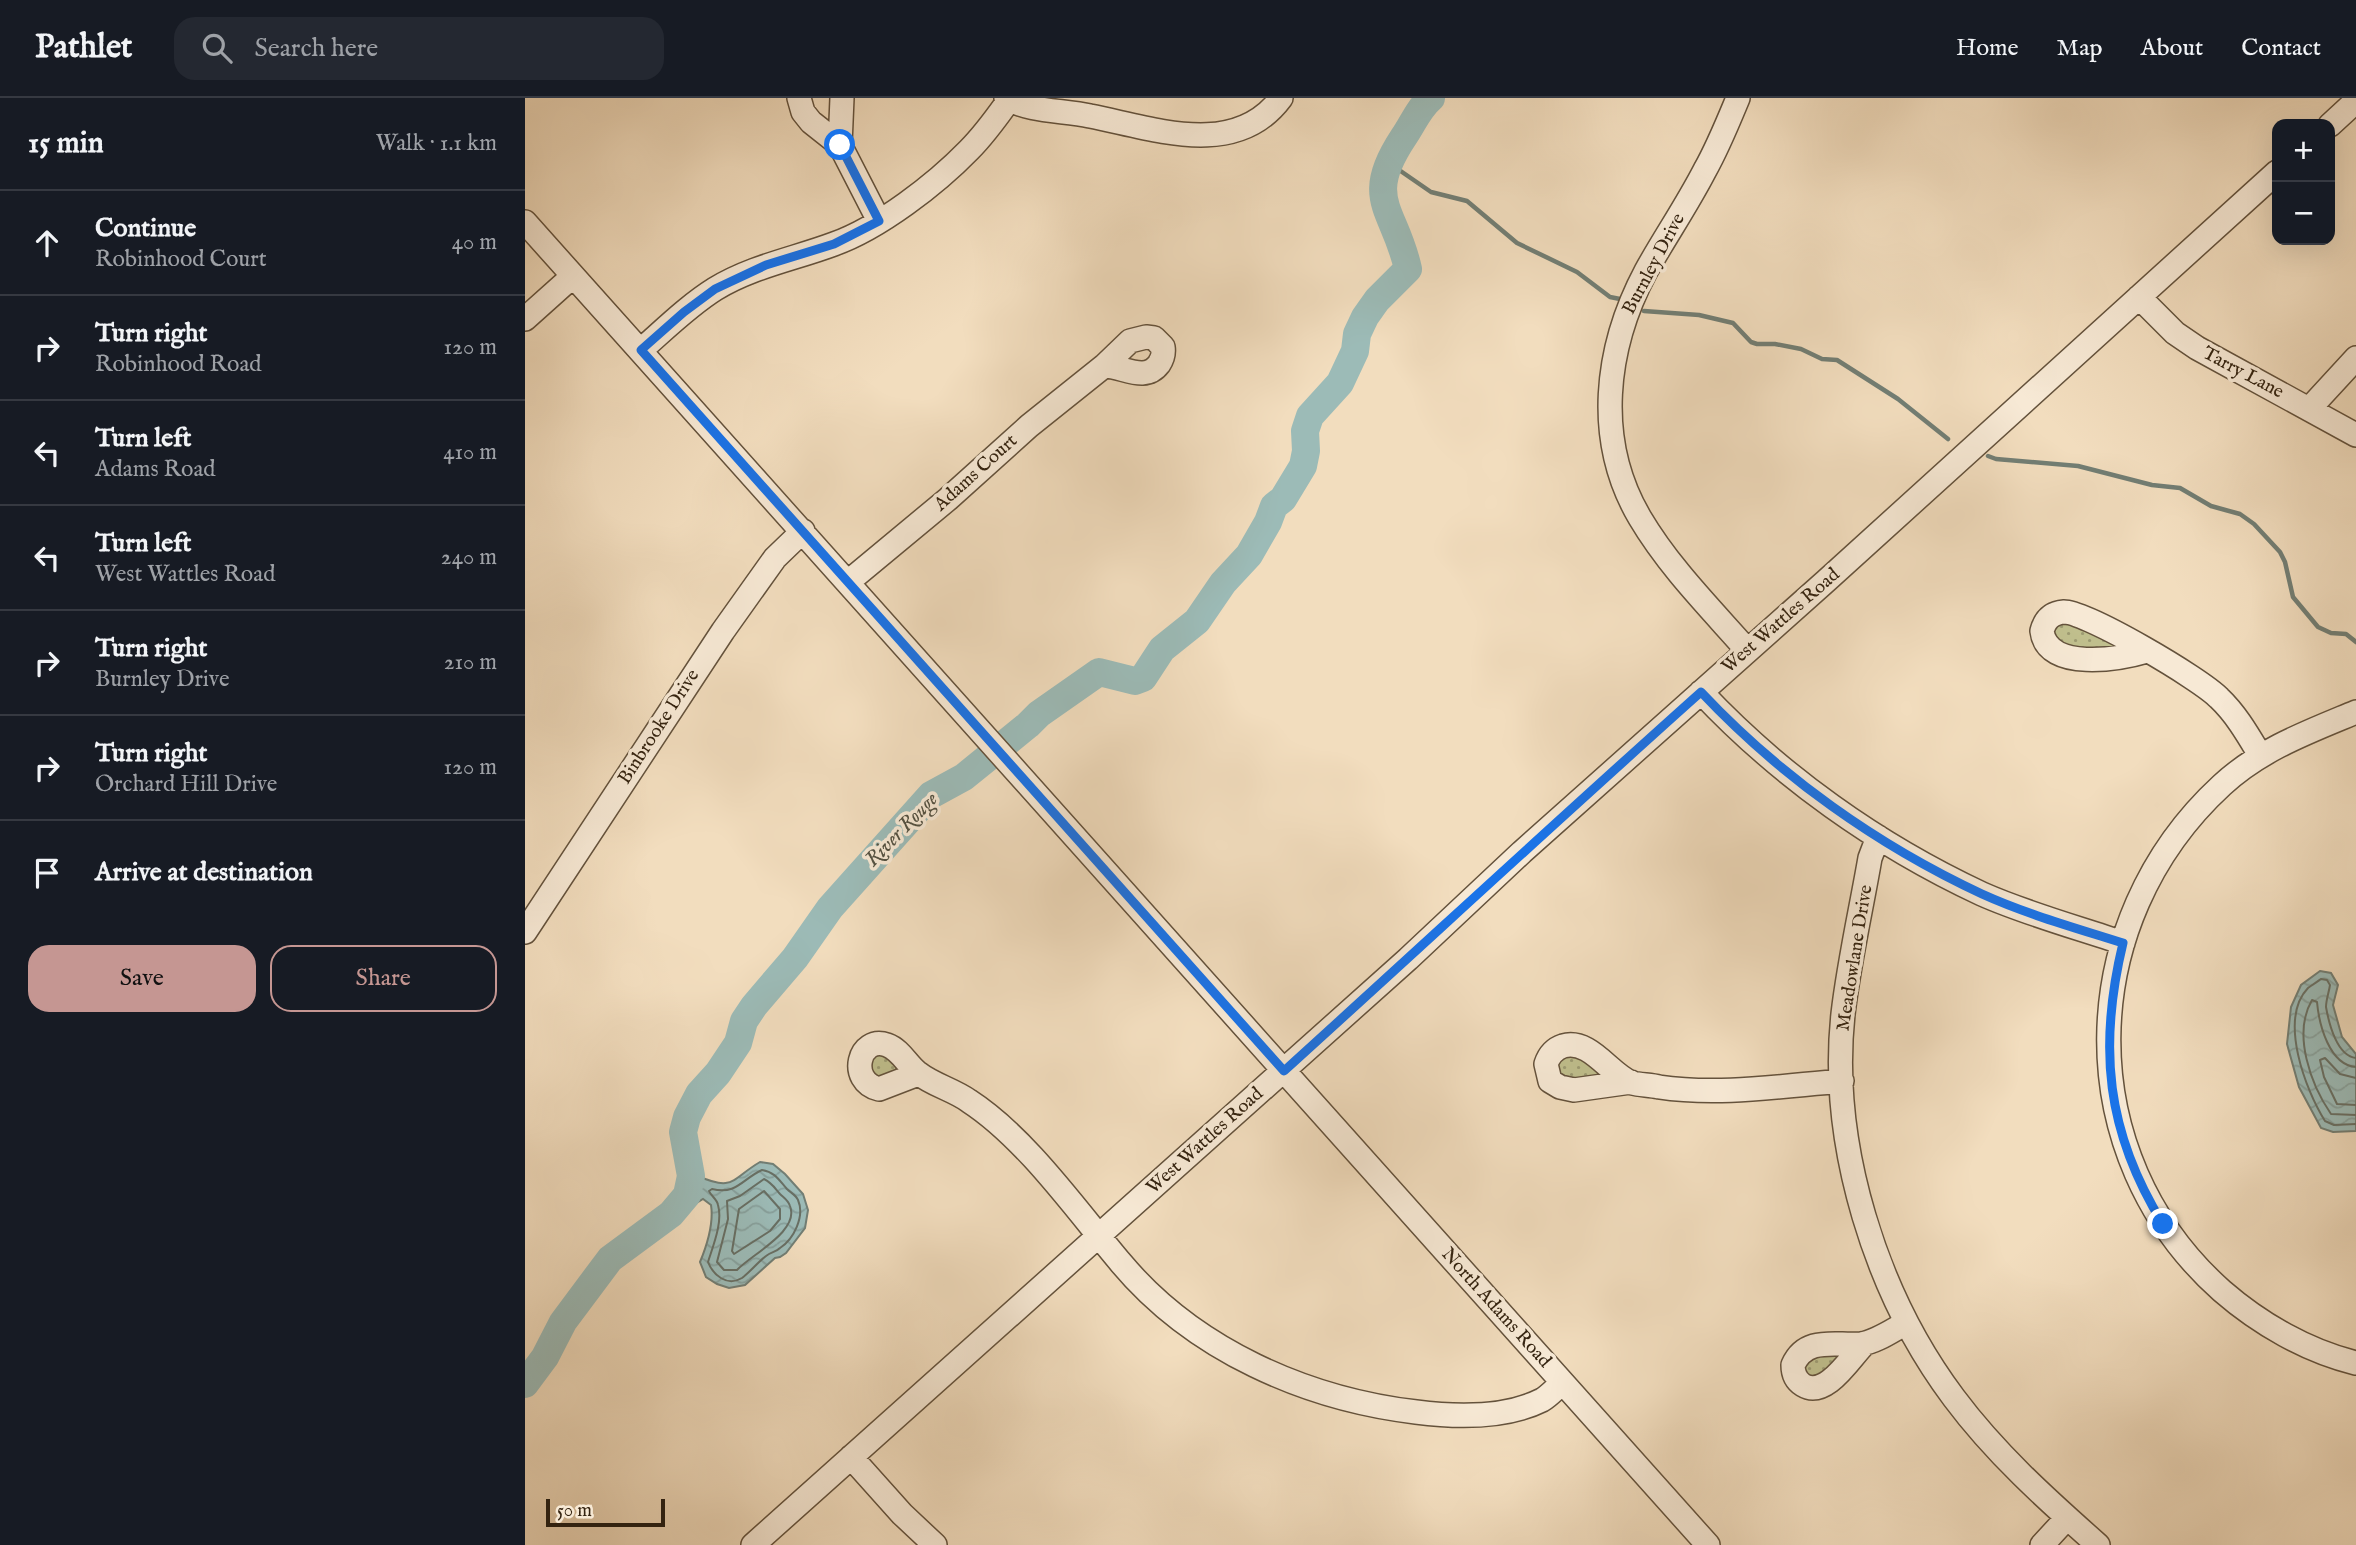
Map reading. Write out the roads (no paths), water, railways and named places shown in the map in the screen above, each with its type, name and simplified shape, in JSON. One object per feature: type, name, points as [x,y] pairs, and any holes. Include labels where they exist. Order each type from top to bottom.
[{"type":"street","points":[[799,98],[803,112],[811,122],[840,145],[879,221]]},
{"type":"street","points":[[840,145],[842,98]]},
{"type":"street","points":[[641,350],[715,289],[766,265],[834,244],[879,221],[958,161],[983,135],[1008,99],[1026,106],[1088,115],[1173,133],[1208,135],[1242,129],[1256,122],[1267,114],[1280,98]]},
{"type":"street","name":"Burnley Drive","points":[[1738,98],[1705,170],[1646,271],[1625,316],[1616,344],[1609,402],[1616,461],[1639,517],[1692,587],[1747,650]]},
{"type":"street","points":[[2335,120],[2356,101]]},
{"type":"street","name":"West Wattles Road","points":[[753,1545],[1284,1071],[1522,852],[2272,177]]},
{"type":"street","name":"North Adams Road","points":[[525,222],[1708,1545]]},
{"type":"street","points":[[525,320],[573,276]]},
{"type":"street","name":"Tarry Lane","points":[[2139,297],[2175,333],[2197,348],[2356,435]]},
{"type":"street","points":[[2310,408],[2356,358]]},
{"type":"street","name":"Adams Court","points":[[848,582],[1029,426],[1104,366]]},
{"type":"street","name":"Binbrooke Drive","points":[[525,932],[716,641],[775,558],[803,531]]},
{"type":"street","points":[[2147,651],[2180,668],[2219,697],[2260,755]]},
{"type":"street","points":[[1701,692],[1803,786],[1935,870],[1984,895],[2123,943]]},
{"type":"street","points":[[2356,712],[2260,755],[2220,786],[2179,833],[2147,883],[2123,943],[2111,1002],[2109,1049],[2117,1120],[2133,1169],[2145,1195],[2180,1248],[2231,1299],[2261,1321],[2329,1355],[2356,1363]]},
{"type":"street","name":"Meadowlane Drive","points":[[1878,836],[1870,858],[1843,1015],[1842,1081],[1851,1159],[1861,1205],[1884,1273],[1906,1323],[1939,1377],[1970,1418],[2026,1480],[2098,1545]]},
{"type":"street","points":[[918,1074],[967,1099],[1001,1125],[1143,1286],[1195,1329],[1248,1362],[1310,1389],[1375,1407],[1421,1413],[1496,1412],[1527,1406],[1544,1399],[1562,1383]]},
{"type":"street","points":[[1631,1082],[1709,1091],[1842,1081]]},
{"type":"street","points":[[1864,1344],[1906,1323]]},
{"type":"street","points":[[852,1457],[902,1514],[935,1545]]},
{"type":"street","points":[[2042,1545],[2067,1518]]},
{"type":"water","points":[[2320,971],[2331,973],[2338,985],[2333,1005],[2342,1037],[2356,1054],[2356,1131],[2333,1132],[2321,1128],[2299,1087],[2287,1044],[2291,1007],[2301,985]]},
{"type":"water","points":[[760,1162],[773,1164],[803,1194],[808,1210],[805,1228],[786,1253],[775,1258],[745,1285],[729,1288],[706,1277],[700,1262],[711,1227],[711,1205],[703,1199],[690,1207],[689,1190],[698,1176],[726,1183]]},
{"type":"waterway","name":"River Rouge","points":[[525,1384],[545,1357],[563,1322],[610,1259],[671,1214],[687,1195],[691,1176],[683,1132],[687,1117],[699,1094],[718,1073],[738,1043],[744,1021],[754,1006],[795,958],[830,908],[931,795],[964,777],[1039,714],[1099,672],[1135,681],[1143,678],[1162,649],[1197,621],[1223,583],[1249,555],[1274,506],[1283,499],[1303,466],[1306,451],[1305,431],[1310,416],[1340,383],[1355,351],[1357,334],[1365,317],[1377,300],[1408,269],[1385,204],[1385,176],[1403,138],[1431,98]]},
{"type":"waterway","points":[[1389,163],[1431,192],[1467,201],[1517,243],[1577,272],[1610,297],[1620,299]]},
{"type":"waterway","points":[[1644,311],[1699,315],[1733,323],[1751,342],[1801,349],[1822,359],[1837,360],[1898,399],[1948,439]]},
{"type":"waterway","points":[[1988,456],[2078,466],[2152,485],[2180,488],[2211,506],[2240,514],[2254,524],[2280,552],[2293,597],[2318,627],[2331,633],[2346,634],[2356,642]]}]
